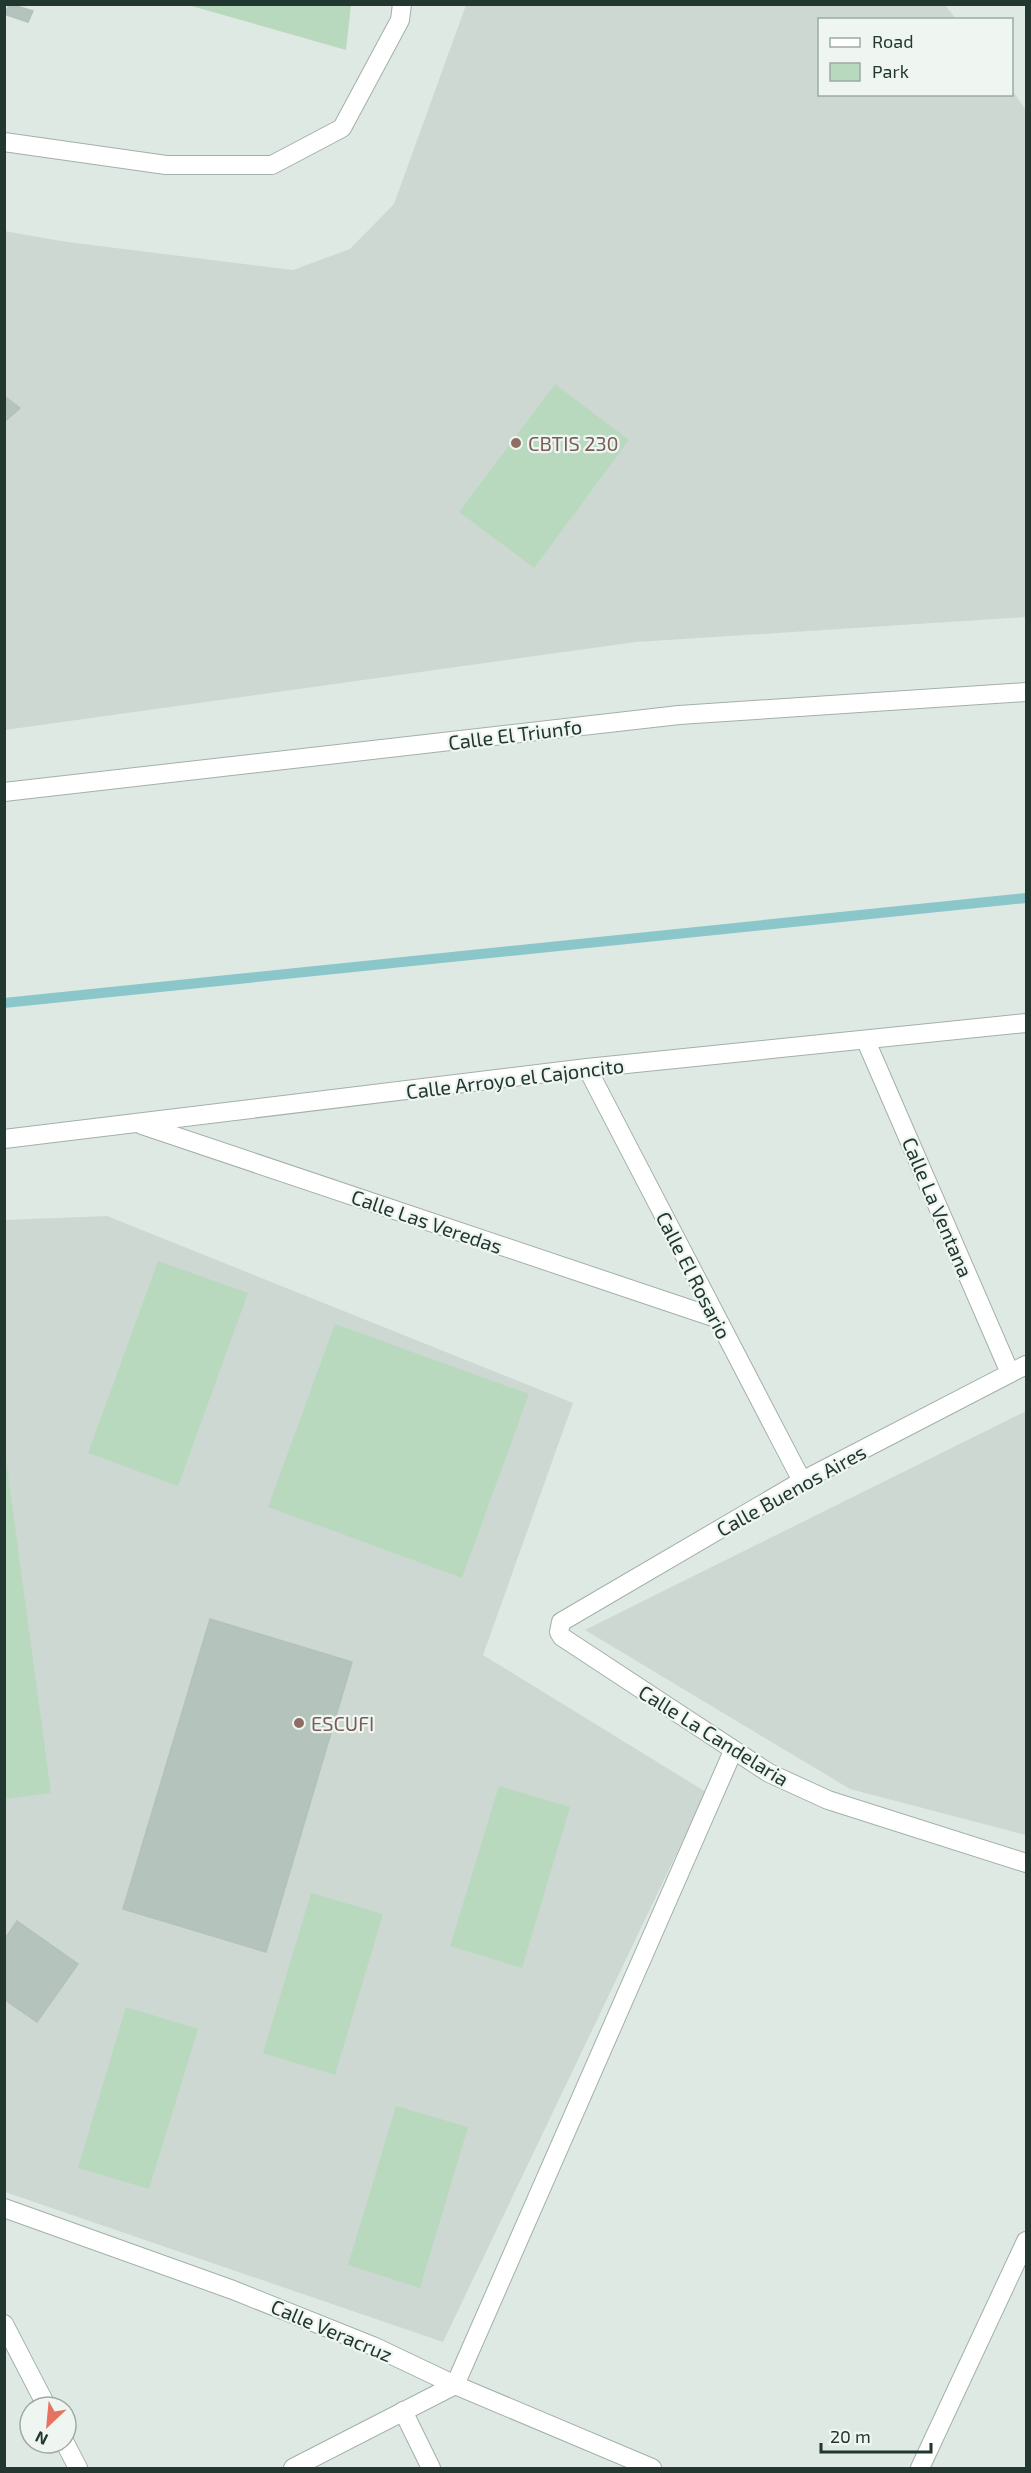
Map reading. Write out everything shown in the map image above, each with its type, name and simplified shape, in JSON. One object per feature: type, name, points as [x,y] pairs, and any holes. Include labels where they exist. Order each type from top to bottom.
[{"type":"street","points":[[4,142],[166,165],[272,165],[342,128],[400,20],[402,4]]},
{"type":"street","name":"Calle El Triunfo","points":[[4,792],[679,715],[1026,692]]},
{"type":"street","name":"Calle Arroyo el Cajoncito","points":[[4,1139],[587,1068],[1026,1023]]},
{"type":"street","name":"Calle La Ventana","points":[[866,1041],[1018,1369]]},
{"type":"street","name":"Calle El Rosario","points":[[587,1068],[802,1481]]},
{"type":"street","name":"Calle Las Veredas","points":[[137,1124],[716,1318]]},
{"type":"street","name":"Calle Buenos Aires","points":[[561,1622],[802,1481],[1018,1369]]},
{"type":"street","name":"Calle La Candelaria","points":[[561,1622],[559,1632],[562,1637],[769,1773],[828,1800],[1026,1863]]},
{"type":"street","points":[[293,2469],[455,2385],[733,1751]]},
{"type":"street","name":"Calle Veracruz","points":[[4,2208],[233,2290],[373,2346],[455,2385],[652,2469]]},
{"type":"street","points":[[920,2469],[1026,2241]]},
{"type":"street","points":[[4,2324],[41,2395]]},
{"type":"street","points":[[403,2411],[431,2469]]},
{"type":"street","points":[[71,2455],[78,2469]]},
{"type":"shaded area","name":"CBTIS 230","points":[[466,5],[945,5],[955,18],[818,18],[818,96],[1013,96],[1013,91],[1026,110],[1026,617],[636,642],[5,730],[4,231],[67,242],[293,270],[350,249],[394,204]]},
{"type":"shaded area","name":"ESCUFI","points":[[107,1216],[573,1403],[483,1655],[706,1792],[443,2342],[5,2192],[4,1220]]},
{"type":"shaded area","points":[[1026,1411],[1026,1835],[850,1789],[585,1630]]},
{"type":"green space","points":[[188,5],[351,5],[346,50]]},
{"type":"green space","points":[[555,384],[629,440],[534,568],[459,512]]},
{"type":"green space","points":[[158,1261],[248,1293],[178,1486],[88,1453]]},
{"type":"green space","points":[[335,1324],[529,1394],[462,1578],[268,1507]]},
{"type":"green space","points":[[5,1452],[51,1793],[4,1799]]},
{"type":"green space","points":[[499,1786],[570,1807],[522,1968],[450,1946]]},
{"type":"green space","points":[[311,1893],[383,1914],[335,2075],[263,2053]]},
{"type":"green space","points":[[126,2007],[198,2029],[149,2189],[78,2168]]},
{"type":"green space","points":[[396,2106],[468,2127],[420,2288],[348,2265]]},
{"type":"building","points":[[10,4],[33,11],[28,22],[4,14]]},
{"type":"building","points":[[4,396],[20,408],[4,422]]},
{"type":"building","points":[[210,1619],[352,1662],[266,1952],[123,1909]]},
{"type":"building","points":[[17,1921],[78,1964],[37,2022],[4,1999],[4,1940]]},
{"type":"waterway","points":[[4,1003],[1026,898]]},
{"type":"place","name":"CBTIS 230","points":[[516,443]]},
{"type":"place","name":"ESCUFI","points":[[299,1723]]}]
